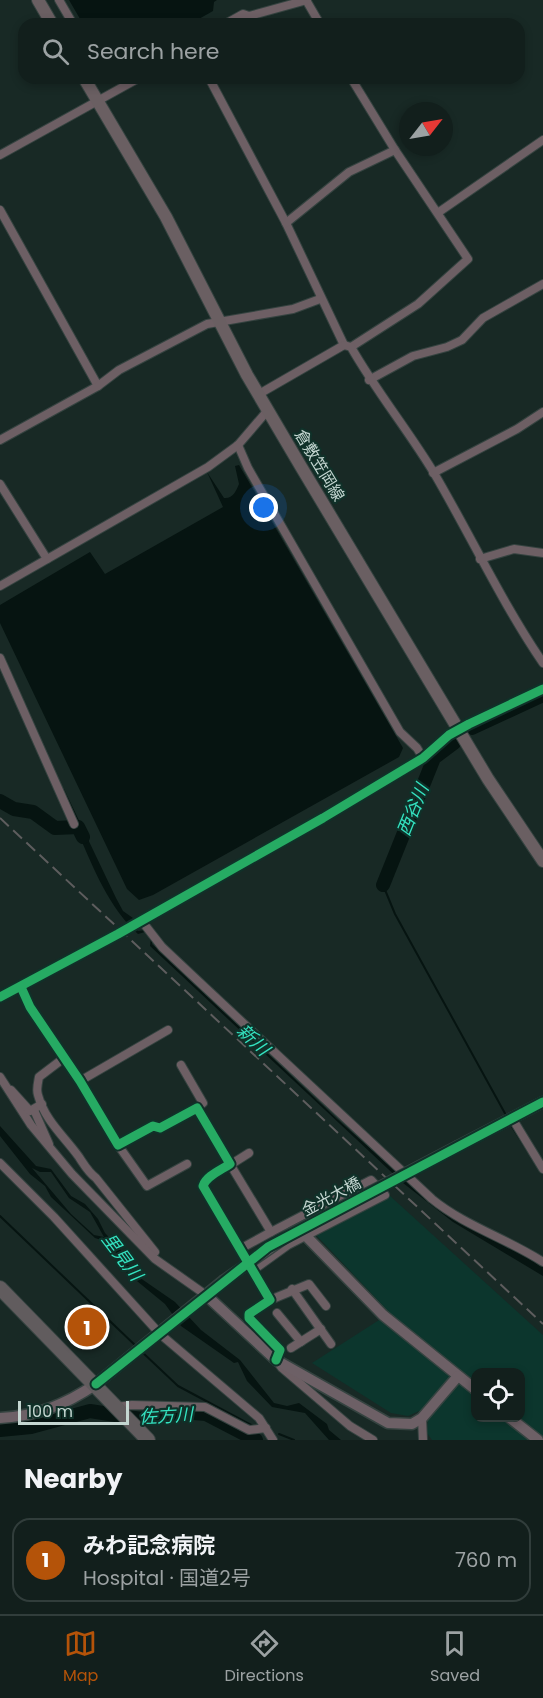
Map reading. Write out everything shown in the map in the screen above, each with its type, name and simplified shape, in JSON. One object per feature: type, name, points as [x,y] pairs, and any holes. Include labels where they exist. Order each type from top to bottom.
[{"type":"highway","points":[[0,1288],[96,1384],[148,1440]]},
{"type":"main road","points":[[38,0],[48,18]]},
{"type":"main road","name":"倉敷笠岡線","points":[[87,84],[166,217],[268,410],[458,730],[543,861]]},
{"type":"street","points":[[59,0],[70,18]]},
{"type":"street","points":[[236,18],[243,14],[249,16],[307,0],[317,18]]},
{"type":"street","points":[[0,155],[128,84]]},
{"type":"street","points":[[212,84],[286,223],[320,299],[369,380],[433,473],[480,559],[543,663]]},
{"type":"street","points":[[259,394],[418,304],[468,259],[439,212],[395,150],[355,84]]},
{"type":"street","points":[[439,212],[543,140]]},
{"type":"street","points":[[286,223],[349,172],[395,150]]},
{"type":"street","points":[[0,210],[98,386]]},
{"type":"street","points":[[369,380],[412,356],[447,347],[462,340],[483,318],[543,284]]},
{"type":"street","points":[[0,441],[98,386],[119,370],[207,324],[294,309],[320,299]]},
{"type":"street","points":[[0,586],[208,467],[238,445],[268,410]]},
{"type":"street","points":[[433,473],[518,429],[543,412]]},
{"type":"street","points":[[238,445],[248,468],[400,732],[417,748],[423,758]]},
{"type":"street","points":[[0,484],[47,559]]},
{"type":"street","points":[[480,559],[514,549],[543,553]]},
{"type":"street","points":[[0,658],[74,824]]},
{"type":"street","points":[[0,997],[323,818],[423,758],[458,730],[543,689]]},
{"type":"street","points":[[141,920],[162,947],[437,1204],[543,1263]]},
{"type":"street","points":[[21,987],[30,1007],[80,1081],[117,1145],[147,1186],[187,1164]]},
{"type":"street","points":[[80,1081],[168,1030]]},
{"type":"street","points":[[64,1058],[39,1077],[37,1093],[54,1128],[155,1252],[155,1259]]},
{"type":"street","points":[[117,1145],[153,1126],[160,1128],[203,1103],[181,1065]]},
{"type":"street","points":[[1,1080],[30,1111],[42,1104]]},
{"type":"street","points":[[1,1080],[49,1147],[155,1259],[276,1360],[350,1426],[373,1440]]},
{"type":"street","name":"金光大橋","points":[[0,1418],[42,1412],[74,1399],[96,1384],[223,1281],[292,1233],[543,1102]]},
{"type":"street","points":[[197,1108],[271,1232]]},
{"type":"street","points":[[34,1110],[49,1147]]},
{"type":"street","points":[[509,1120],[543,1169]]},
{"type":"street","points":[[249,1153],[204,1182],[203,1186],[270,1300]]},
{"type":"street","points":[[0,1163],[22,1188],[54,1217],[164,1330],[258,1418],[270,1434]]},
{"type":"street","points":[[240,1249],[371,1180],[385,1195],[306,1236],[252,1271]]},
{"type":"street","points":[[291,1221],[383,1315],[471,1386]]},
{"type":"street","points":[[276,1360],[280,1350],[249,1318],[249,1314],[270,1300],[292,1289],[309,1284],[326,1306]]},
{"type":"street","points":[[292,1289],[331,1344]]},
{"type":"street","points":[[277,1313],[302,1342]]},
{"type":"street","points":[[291,1348],[321,1329]]},
{"type":"street","points":[[276,1360],[388,1423],[412,1424],[422,1418],[458,1376]]},
{"type":"street","points":[[123,1413],[132,1405],[205,1407],[249,1430],[270,1434]]},
{"type":"street","points":[[422,1418],[423,1440]]},
{"type":"street","points":[[515,1422],[538,1440]]},
{"type":"shaded area","points":[[389,1195],[543,1335],[543,1440],[432,1440],[427,1433],[428,1418],[419,1411],[408,1416],[391,1413],[312,1363],[390,1313],[315,1234]]},
{"type":"water","points":[[69,0],[217,0],[214,2],[213,11],[201,18],[80,18]]},
{"type":"water","points":[[239,465],[403,748],[399,757],[153,895],[139,900],[127,889],[0,623],[0,605],[90,552],[105,574],[223,507],[207,472],[224,498],[227,498],[234,494],[239,484],[235,466]]},
{"type":"water","points":[[64,789],[123,911],[140,923],[136,927],[138,931],[146,930],[153,937],[152,944],[337,1119],[433,1204],[455,1220],[496,1237],[543,1266],[543,1276],[453,1222],[403,1183],[150,946],[151,937],[145,932],[138,934],[128,924],[110,900],[96,874],[62,791]]},
{"type":"water","name":"里見川","points":[[0,1126],[36,1166],[51,1169],[71,1196],[85,1204],[98,1219],[105,1233],[120,1249],[133,1273],[175,1302],[201,1330],[240,1360],[274,1403],[287,1406],[299,1403],[327,1424],[329,1430],[341,1440],[329,1440],[305,1413],[272,1407],[247,1381],[238,1362],[234,1363],[181,1326],[165,1304],[126,1272],[117,1254],[107,1242],[95,1238],[51,1197],[45,1186],[30,1174],[0,1136]],"holes":[[[32,1168],[40,1172],[51,1172],[69,1198],[90,1212],[104,1237],[94,1235],[71,1214]]]},
{"type":"waterway","name":"西谷川","points":[[472,728],[543,695]]},
{"type":"waterway","name":"西谷川","points":[[383,885],[434,758],[454,743]]},
{"type":"waterway","name":"新川","points":[[0,801],[14,809],[33,812],[55,828],[78,827],[83,837]]},
{"type":"waterway","points":[[383,885],[395,914],[507,1117]]},
{"type":"waterway","points":[[509,1122],[529,1153]]},
{"type":"waterway","points":[[0,1216],[137,1347]]},
{"type":"waterway","points":[[141,1351],[178,1386],[253,1426]]},
{"type":"waterway","name":"佐方川","points":[[0,1430],[31,1427],[90,1411],[141,1419],[182,1412],[206,1414],[256,1440]]},
{"type":"waterway","points":[[279,1434],[294,1440]]},
{"type":"railway","points":[[0,818],[543,1324]]},
{"type":"cycle path","points":[[0,997],[118,934],[323,818],[423,758],[449,735],[543,689]]},
{"type":"cycle path","points":[[21,987],[30,1007],[80,1081],[118,1145],[153,1126],[160,1128],[197,1108],[230,1164],[210,1176],[203,1186],[270,1300],[249,1314],[249,1318],[280,1350],[276,1360]]},
{"type":"cycle path","points":[[96,1384],[268,1247],[543,1102]]},
{"type":"place","name":"みわ記念病院","points":[[87,1327]]}]
